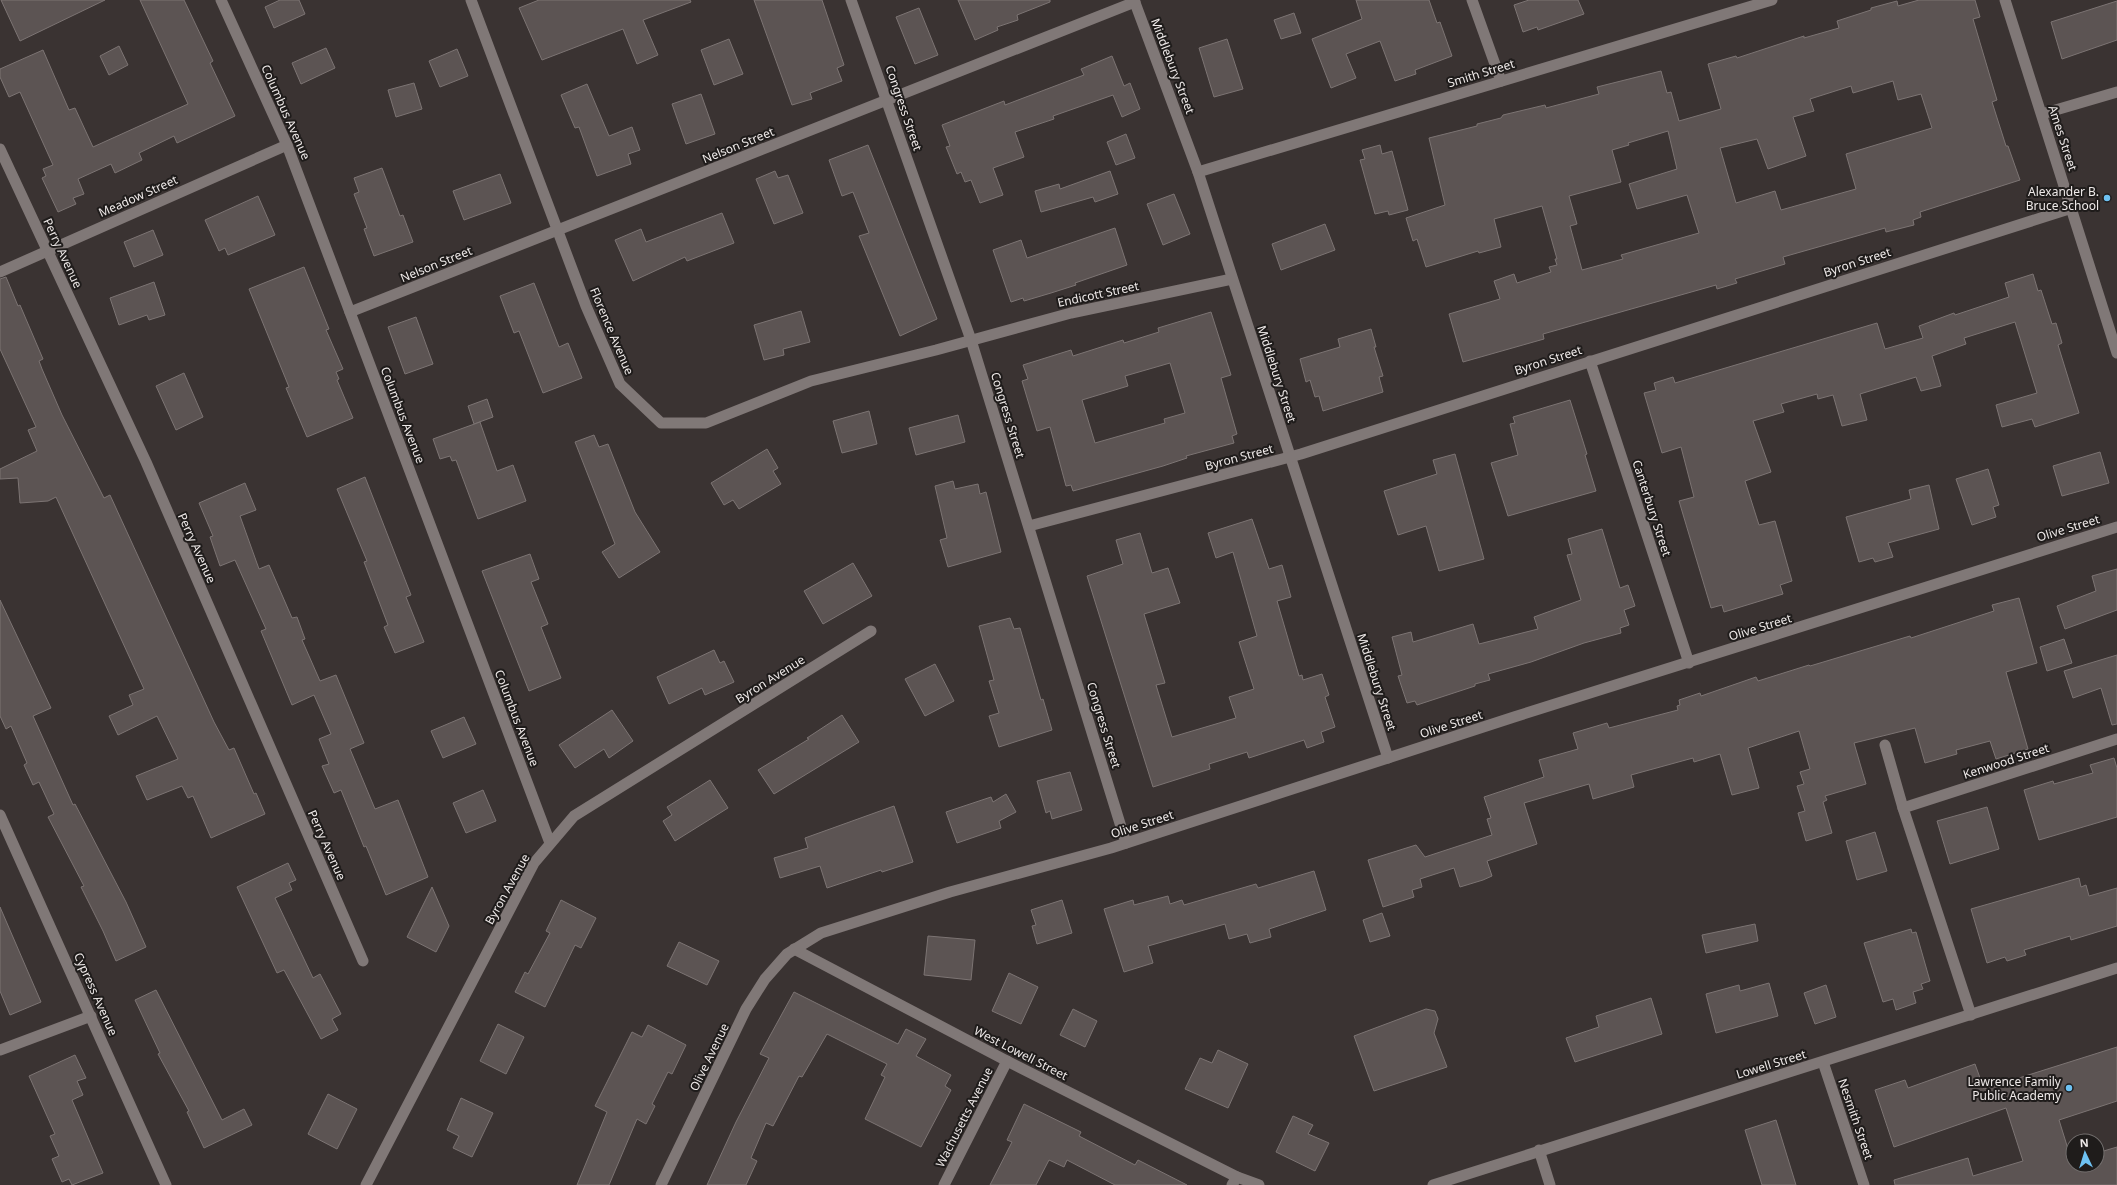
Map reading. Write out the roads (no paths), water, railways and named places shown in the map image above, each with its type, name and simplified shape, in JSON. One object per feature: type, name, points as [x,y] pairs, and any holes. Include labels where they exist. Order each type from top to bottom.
[{"type":"street","name":"Columbus Avenue","points":[[221,0],[287,145],[550,843]]},
{"type":"street","name":"Florence Avenue","points":[[470,0],[586,306],[620,384],[661,423],[706,423],[811,381],[972,340]]},
{"type":"street","name":"Congress Street","points":[[851,0],[972,340],[1126,843]]},
{"type":"street","points":[[1472,0],[1501,81]]},
{"type":"street","name":"Smith Street","points":[[1198,172],[1501,81],[1752,3],[1772,0]]},
{"type":"street","name":"Ames Street","points":[[2005,0],[2117,353]]},
{"type":"street","name":"Nelson Street","points":[[350,312],[1134,1]]},
{"type":"street","name":"Middlebury Street","points":[[1134,1],[1198,172],[1388,758]]},
{"type":"street","points":[[2042,114],[2117,92]]},
{"type":"street","name":"Meadow Street","points":[[0,272],[287,145]]},
{"type":"street","name":"Perry Avenue","points":[[0,149],[146,462],[363,961]]},
{"type":"street","name":"Byron Street","points":[[1029,526],[1290,457],[2072,208]]},
{"type":"street","name":"Endicott Street","points":[[972,340],[1071,313],[1232,279]]},
{"type":"street","name":"Canterbury Street","points":[[1590,361],[1689,663]]},
{"type":"street","name":"Olive Street","points":[[794,949],[821,932],[950,892],[1126,843],[1388,758],[2117,527]]},
{"type":"street","name":"Byron Avenue","points":[[366,1185],[534,863],[574,816],[871,631]]},
{"type":"street","name":"Kenwood Street","points":[[1903,808],[2117,739]]},
{"type":"street","points":[[1885,745],[1903,808],[1971,1015]]},
{"type":"street","name":"Cypress Avenue","points":[[0,815],[166,1185]]},
{"type":"street","name":"West Lowell Street","points":[[794,949],[1234,1181]]},
{"type":"street","name":"Olive Avenue","points":[[661,1185],[746,1009],[765,979],[787,954],[794,949]]},
{"type":"street","name":"Lowell Street","points":[[1433,1185],[1539,1150],[1823,1062],[2117,968]]},
{"type":"street","points":[[0,1050],[91,1016]]},
{"type":"street","name":"Wachusetts Avenue","points":[[944,1185],[1007,1061]]},
{"type":"street","name":"Nesmith Street","points":[[1823,1062],[1864,1185]]},
{"type":"street","points":[[1539,1150],[1550,1185]]},
{"type":"street","points":[[1234,1181],[1258,1185]]},
{"type":"place","name":"Alexander B. Bruce School","points":[[2107,198]]},
{"type":"place","name":"Lawrence Family Public Academy","points":[[2069,1088]]}]
